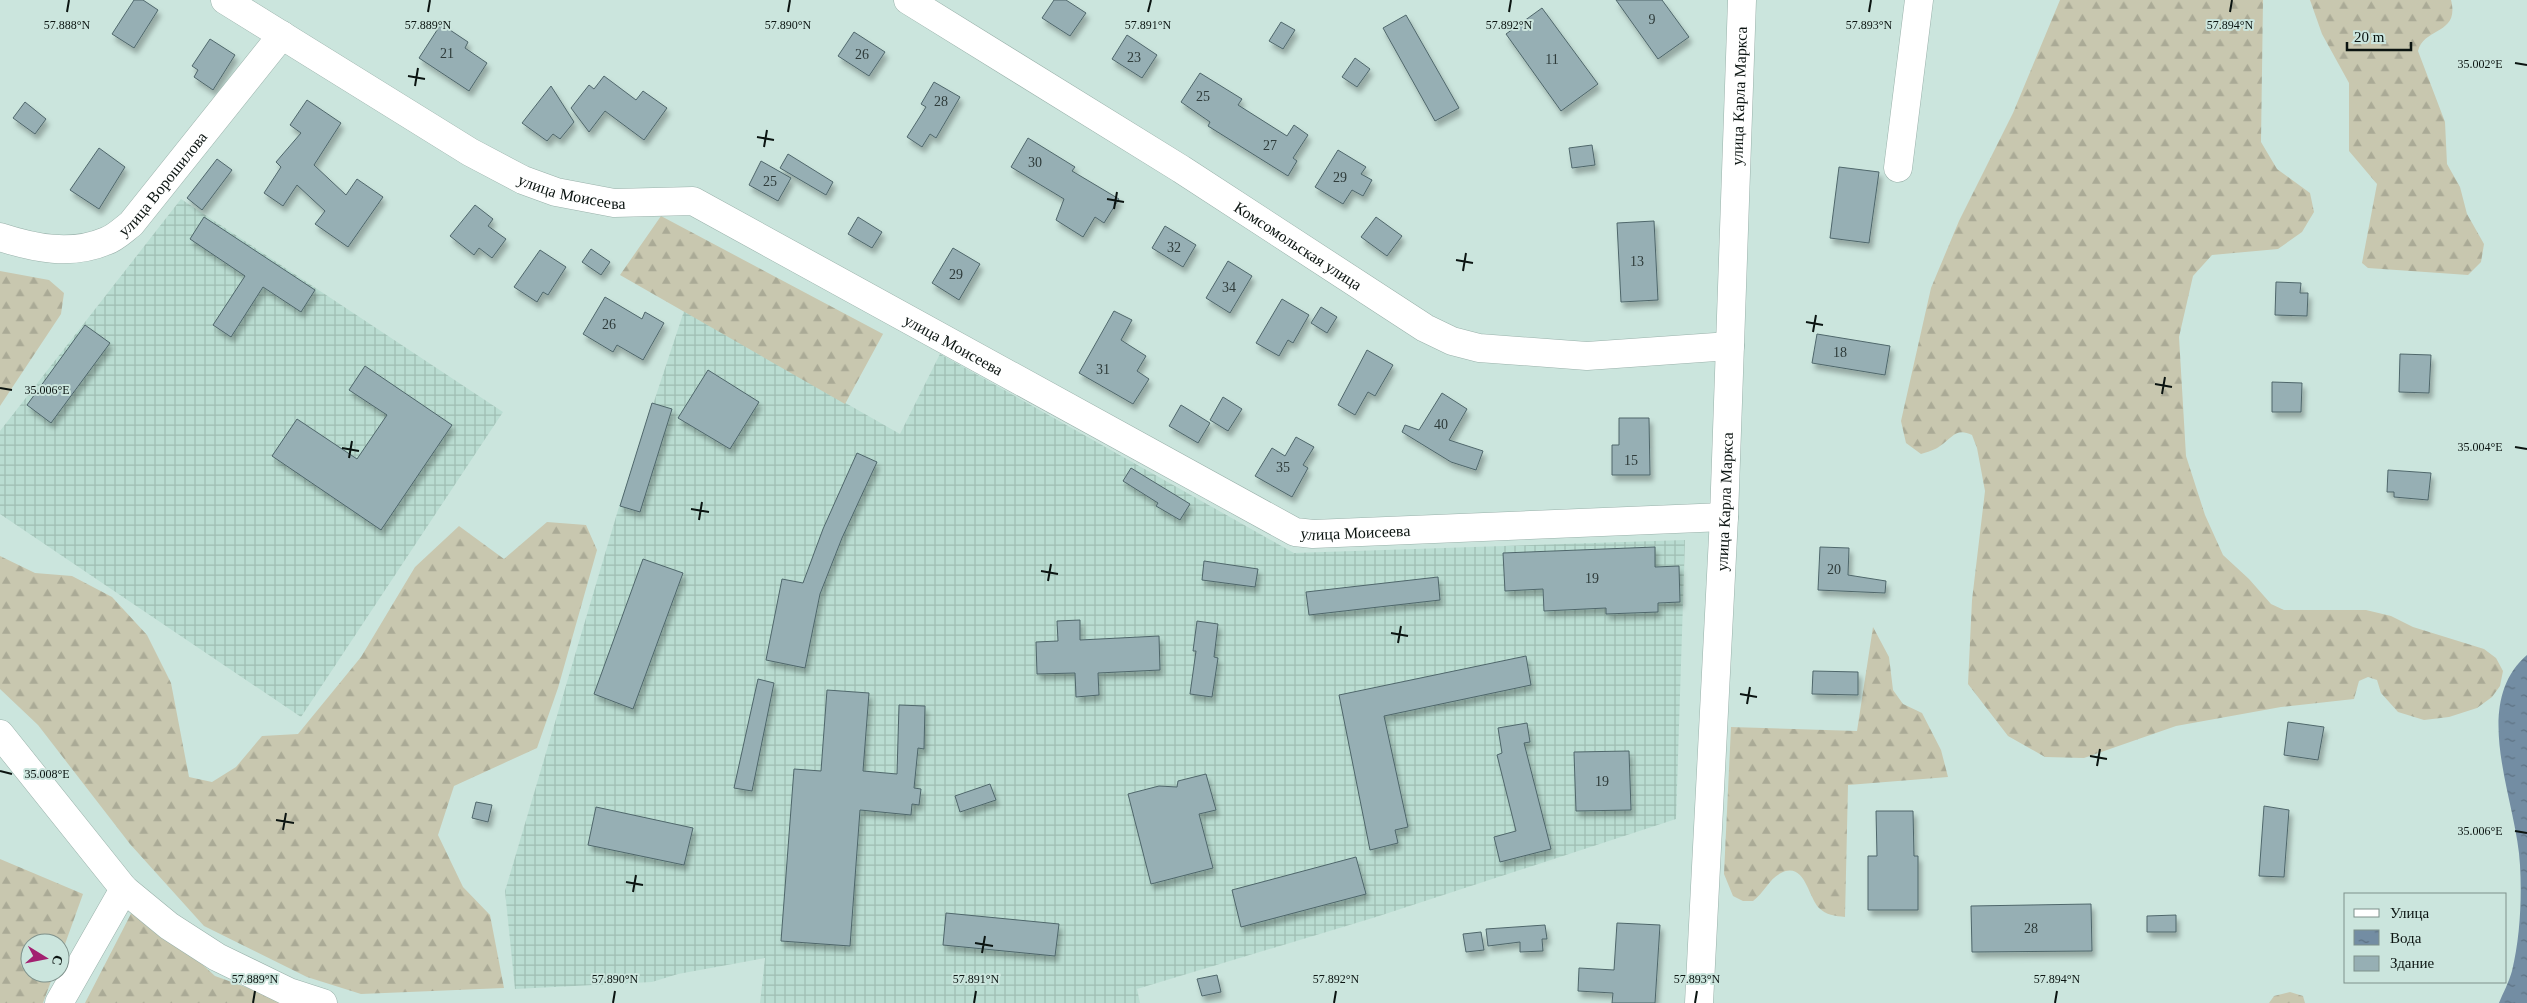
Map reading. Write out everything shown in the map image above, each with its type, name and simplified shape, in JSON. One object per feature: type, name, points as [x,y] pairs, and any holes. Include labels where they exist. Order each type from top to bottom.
[{"type":"street","name":"улица Моисеева","points":[[225,0],[470,152],[523,180],[556,192],[614,202],[693,201],[975,354],[1280,526],[1295,532],[1313,534],[1724,517]]},
{"type":"street","name":"Комсомольская улица","points":[[908,0],[1181,169],[1425,328],[1452,341],[1479,348],[1587,356],[1730,346]]},
{"type":"street","name":"улица Карла Маркса","points":[[1699,1003],[1724,517],[1742,0]]},
{"type":"street","points":[[1898,168],[1920,0]]},
{"type":"street","name":"улица Ворошилова","points":[[0,237],[24,245],[64,251],[106,241],[132,224],[282,35]]},
{"type":"street","points":[[0,734],[124,889],[170,926],[217,957],[290,992],[323,1003]]},
{"type":"street","points":[[59,1003],[124,889]]},
{"type":"shaded area","points":[[181,199],[503,412],[301,717],[0,514],[0,431]]},
{"type":"shaded area","points":[[684,311],[900,434],[940,354],[1294,553],[1685,540],[1676,819],[1376,917],[1137,989],[1140,1003],[760,1003],[765,958],[678,974],[652,982],[515,989],[505,891],[618,510]]},
{"type":"green space","points":[[2060,0],[2263,0],[2261,142],[2277,169],[2310,193],[2314,212],[2302,232],[2278,249],[2212,255],[2193,276],[2179,337],[2186,456],[2205,515],[2223,555],[2249,579],[2271,604],[2284,610],[2366,610],[2391,616],[2413,627],[2484,649],[2496,658],[2503,671],[2500,686],[2492,697],[2477,708],[2449,717],[2424,720],[2398,712],[2381,693],[2377,680],[2368,677],[2359,681],[2354,699],[2281,707],[2176,726],[2084,758],[2045,757],[2008,736],[1968,684],[1972,600],[1985,491],[1977,448],[1972,435],[1962,432],[1954,434],[1936,449],[1921,454],[1906,443],[1901,421],[1931,288],[1959,221],[2013,113]]},
{"type":"green space","points":[[2310,0],[2451,0],[2452,11],[2450,19],[2446,25],[2422,43],[2418,51],[2445,122],[2447,164],[2460,187],[2467,214],[2484,244],[2481,262],[2468,275],[2368,268],[2362,263],[2377,184],[2349,151],[2349,83],[2322,34]]},
{"type":"green space","points":[[661,216],[883,334],[845,404],[620,275]]},
{"type":"green space","points":[[0,271],[49,280],[64,293],[61,314],[0,406]]},
{"type":"green space","points":[[547,522],[586,525],[597,550],[558,688],[537,748],[454,786],[438,835],[463,887],[490,915],[504,988],[361,994],[307,977],[204,926],[130,844],[38,725],[0,689],[0,556],[35,573],[72,576],[112,597],[147,635],[171,683],[189,777],[212,782],[236,767],[262,736],[298,734],[361,657],[415,567],[459,526],[504,559]]},
{"type":"green space","points":[[1873,627],[1889,657],[1893,690],[1903,704],[1922,713],[1941,750],[1948,777],[1848,785],[1845,917],[1831,915],[1819,908],[1805,882],[1796,872],[1781,873],[1753,901],[1743,901],[1733,896],[1724,874],[1731,727],[1857,731]]},
{"type":"green space","points":[[0,859],[83,894],[69,933],[20,933],[20,983],[50,983],[43,1003],[0,1003]]},
{"type":"green space","points":[[136,904],[215,976],[290,1003],[85,1003]]},
{"type":"green space","points":[[2290,992],[2303,996],[2305,1003],[2269,1003],[2274,996]]},
{"type":"water","points":[[2527,655],[2527,1003],[2499,1003],[2511,975],[2515,958],[2519,932],[2521,891],[2517,839],[2501,754],[2499,726],[2501,700],[2510,676]]},
{"type":"building","points":[[134,0],[143,0],[158,10],[134,48],[112,34]]},
{"type":"building","points":[[1054,0],[1066,0],[1086,13],[1070,36],[1042,18]]},
{"type":"building","points":[[1616,0],[1662,0],[1689,37],[1658,59]]},
{"type":"building","points":[[1542,8],[1598,84],[1561,111],[1506,34]]},
{"type":"building","points":[[1406,15],[1459,108],[1435,121],[1383,28]]},
{"type":"building","points":[[1281,22],[1295,30],[1283,49],[1269,41]]},
{"type":"building","points":[[441,24],[468,42],[465,48],[487,63],[469,91],[419,58]]},
{"type":"building","points":[[854,32],[885,52],[869,76],[838,56]]},
{"type":"building","points":[[1127,35],[1157,55],[1142,78],[1112,59]]},
{"type":"building","points":[[210,39],[235,55],[213,90],[194,77],[198,70],[192,66]]},
{"type":"building","points":[[1355,58],[1370,69],[1357,87],[1342,77]]},
{"type":"building","points":[[1200,73],[1242,99],[1238,105],[1287,136],[1294,125],[1308,135],[1293,158],[1297,161],[1288,176],[1208,126],[1210,122],[1181,102]]},
{"type":"building","points":[[604,76],[636,100],[643,91],[667,108],[644,140],[605,111],[589,132],[571,108],[589,85],[594,89]]},
{"type":"building","points":[[934,82],[960,97],[936,138],[930,134],[922,147],[907,137],[926,107],[921,104]]},
{"type":"building","points":[[551,86],[574,122],[560,139],[553,134],[547,141],[522,123]]},
{"type":"building","points":[[307,100],[341,123],[314,165],[346,195],[357,179],[383,197],[348,247],[315,224],[325,211],[297,185],[283,206],[264,193],[281,167],[276,162],[301,133],[290,125]]},
{"type":"building","points":[[25,102],[46,119],[35,134],[13,118]]},
{"type":"building","points":[[1028,138],[1075,167],[1072,171],[1119,199],[1104,223],[1095,217],[1083,237],[1056,220],[1064,199],[1011,167]]},
{"type":"building","points":[[1592,145],[1595,165],[1572,168],[1569,148]]},
{"type":"building","points":[[99,148],[125,167],[99,209],[70,190]]},
{"type":"building","points":[[1338,150],[1366,167],[1361,174],[1372,180],[1363,196],[1352,190],[1343,204],[1315,187]]},
{"type":"building","points":[[788,154],[833,182],[826,195],[780,168]]},
{"type":"building","points":[[217,159],[232,170],[202,210],[187,198]]},
{"type":"building","points":[[761,161],[791,178],[778,201],[749,185]]},
{"type":"building","points":[[1839,167],[1879,172],[1869,243],[1830,238]]},
{"type":"building","points":[[475,205],[493,219],[488,226],[506,239],[492,258],[479,248],[474,255],[450,236]]},
{"type":"building","points":[[204,217],[315,290],[301,312],[263,287],[231,337],[213,325],[245,276],[190,239]]},
{"type":"building","points":[[858,217],[882,232],[872,248],[848,234]]},
{"type":"building","points":[[1376,217],[1402,236],[1387,256],[1361,237]]},
{"type":"building","points":[[1654,221],[1658,300],[1621,302],[1617,223]]},
{"type":"building","points":[[1165,226],[1196,245],[1183,267],[1152,248]]},
{"type":"building","points":[[953,248],[980,264],[959,300],[932,283]]},
{"type":"building","points":[[591,249],[610,262],[601,275],[582,262]]},
{"type":"building","points":[[540,250],[566,267],[548,295],[543,292],[537,302],[514,287]]},
{"type":"building","points":[[1228,261],[1252,276],[1230,313],[1206,298]]},
{"type":"building","points":[[2276,282],[2301,283],[2300,293],[2308,293],[2307,316],[2275,315]]},
{"type":"building","points":[[605,297],[642,319],[645,312],[664,323],[643,360],[617,345],[613,352],[583,334]]},
{"type":"building","points":[[1282,299],[1309,315],[1293,343],[1288,340],[1279,356],[1256,343]]},
{"type":"building","points":[[1321,307],[1337,317],[1327,333],[1311,323]]},
{"type":"building","points":[[1114,311],[1132,320],[1121,340],[1146,356],[1137,371],[1149,379],[1133,404],[1079,373]]},
{"type":"building","points":[[85,325],[110,343],[51,423],[27,405]]},
{"type":"building","points":[[1817,334],[1890,346],[1885,375],[1812,363]]},
{"type":"building","points":[[1367,350],[1393,365],[1375,396],[1368,392],[1355,415],[1338,405]]},
{"type":"building","points":[[2400,354],[2431,355],[2429,393],[2399,392]]},
{"type":"building","points":[[365,366],[452,425],[381,530],[272,456],[297,419],[357,459],[387,415],[349,390]]},
{"type":"building","points":[[708,370],[759,402],[730,449],[678,418]]},
{"type":"building","points":[[2272,382],[2302,383],[2301,412],[2272,412]]},
{"type":"building","points":[[1442,393],[1467,409],[1449,440],[1483,451],[1476,470],[1451,462],[1402,432],[1405,425],[1419,430]]},
{"type":"building","points":[[1223,397],[1242,409],[1228,431],[1210,420]]},
{"type":"building","points":[[652,403],[672,409],[640,512],[620,506]]},
{"type":"building","points":[[1181,405],[1210,423],[1198,443],[1169,426]]},
{"type":"building","points":[[1619,418],[1649,418],[1650,475],[1612,475],[1612,445],[1619,445]]},
{"type":"building","points":[[1296,437],[1314,447],[1303,465],[1308,468],[1292,497],[1255,476],[1272,448],[1285,456]]},
{"type":"building","points":[[857,453],[877,462],[842,538],[820,594],[805,668],[766,660],[782,579],[803,583],[823,529]]},
{"type":"building","points":[[1131,468],[1190,504],[1180,520],[1156,506],[1158,503],[1123,481]]},
{"type":"building","points":[[2388,470],[2431,473],[2428,500],[2394,497],[2394,492],[2387,492]]},
{"type":"building","points":[[1655,547],[1655,567],[1679,566],[1680,602],[1658,603],[1658,612],[1606,614],[1606,608],[1544,611],[1543,589],[1505,591],[1503,553]]},
{"type":"building","points":[[1820,547],[1849,548],[1848,575],[1886,581],[1885,593],[1818,590]]},
{"type":"building","points":[[643,559],[683,573],[633,709],[594,694]]},
{"type":"building","points":[[1204,561],[1258,569],[1255,587],[1202,580]]},
{"type":"building","points":[[1438,577],[1440,600],[1309,615],[1306,592]]},
{"type":"building","points":[[1080,620],[1080,640],[1159,636],[1160,670],[1098,673],[1099,695],[1076,697],[1075,673],[1037,674],[1036,642],[1058,641],[1057,621]]},
{"type":"building","points":[[1197,621],[1218,624],[1214,657],[1218,658],[1212,697],[1190,694],[1196,651],[1193,651]]},
{"type":"building","points":[[1526,656],[1531,685],[1384,716],[1408,827],[1395,830],[1398,843],[1370,850],[1339,695]]},
{"type":"building","points":[[1813,671],[1858,672],[1858,695],[1812,694]]},
{"type":"building","points":[[758,679],[774,683],[752,791],[734,788]]},
{"type":"building","points":[[827,690],[869,693],[863,771],[897,774],[899,705],[925,706],[924,749],[918,748],[914,788],[921,789],[919,805],[912,804],[911,815],[860,810],[850,946],[781,941],[794,769],[821,771]]},
{"type":"building","points":[[2288,722],[2324,727],[2318,760],[2284,755]]},
{"type":"building","points":[[1527,723],[1530,742],[1524,743],[1551,849],[1500,862],[1494,837],[1516,831],[1497,755],[1502,753],[1498,728]]},
{"type":"building","points":[[1629,751],[1631,810],[1576,811],[1574,752]]},
{"type":"building","points":[[1206,774],[1216,810],[1199,814],[1213,868],[1151,884],[1128,794],[1159,786],[1177,787],[1178,781]]},
{"type":"building","points":[[990,784],[996,800],[960,812],[955,796]]},
{"type":"building","points":[[476,802],[492,805],[488,822],[472,818]]},
{"type":"building","points":[[2264,806],[2289,810],[2284,877],[2259,876]]},
{"type":"building","points":[[596,807],[693,828],[684,865],[588,845]]},
{"type":"building","points":[[1876,811],[1913,811],[1914,856],[1918,856],[1918,910],[1868,910],[1868,856],[1877,856]]},
{"type":"building","points":[[1356,857],[1366,894],[1241,927],[1232,890]]},
{"type":"building","points":[[2091,904],[2092,951],[1972,952],[1971,906]]},
{"type":"building","points":[[946,913],[1059,924],[1055,956],[943,945]]},
{"type":"building","points":[[2176,915],[2176,932],[2147,932],[2147,916]]},
{"type":"building","points":[[1617,923],[1660,925],[1655,1003],[1612,1003],[1613,993],[1578,991],[1579,968],[1614,970]]},
{"type":"building","points":[[1545,925],[1547,939],[1542,939],[1543,951],[1520,952],[1520,942],[1488,946],[1486,929]]},
{"type":"building","points":[[1481,932],[1484,950],[1466,952],[1463,934]]},
{"type":"building","points":[[1217,975],[1221,992],[1202,996],[1197,979]]}]
